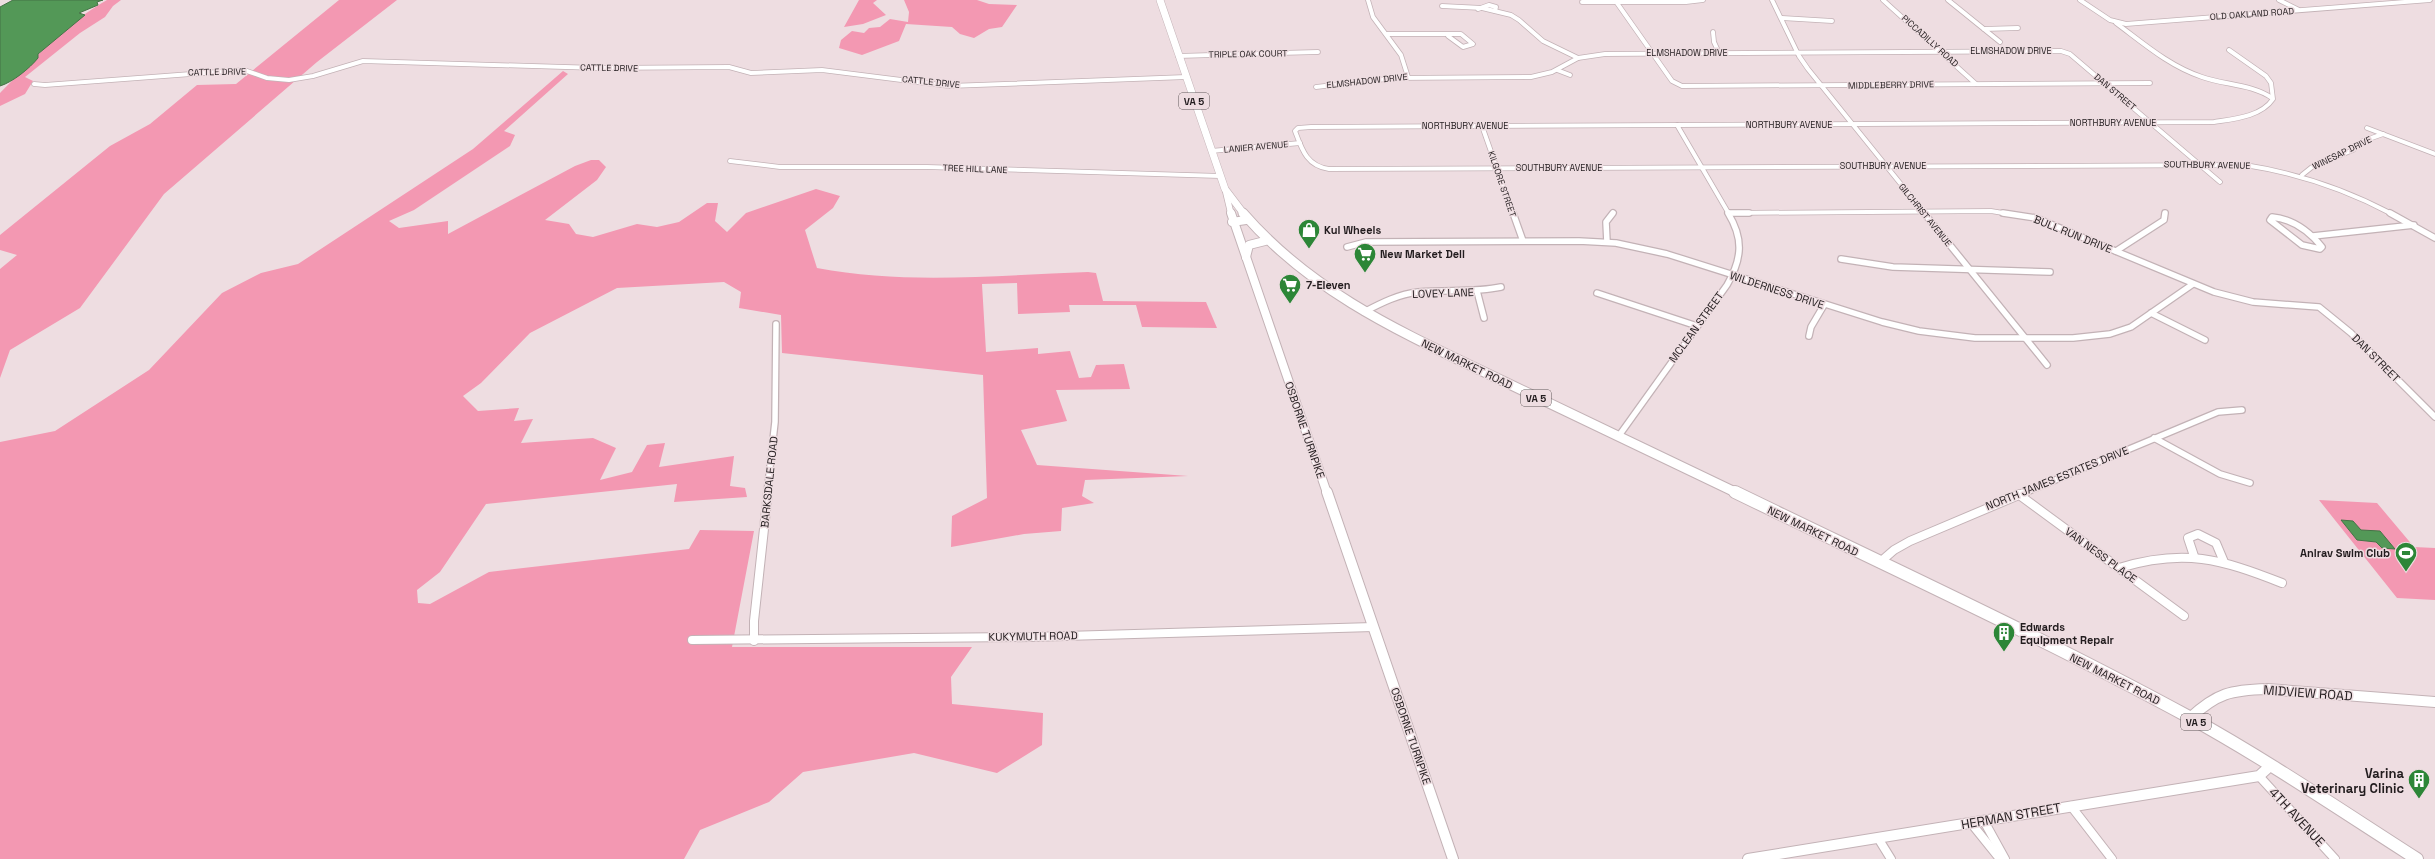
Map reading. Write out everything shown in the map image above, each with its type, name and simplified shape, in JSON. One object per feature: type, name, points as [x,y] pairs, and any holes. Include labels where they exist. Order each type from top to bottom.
[{"type":"main road","name":"OSBORNE TURNPIKE","points":[[1160,0],[1225,189]]},
{"type":"main road","name":"NEW MARKET ROAD","points":[[1225,189],[1246,220],[1265,241],[1308,277],[1364,312],[1618,437],[2047,644],[2190,718],[2270,766],[2417,859]]},
{"type":"street","points":[[1368,0],[1373,17],[1401,55],[1408,77]]},
{"type":"street","points":[[1582,2],[1686,2],[1703,0]]},
{"type":"street","name":"GILCHRIST AVENUE","points":[[1772,0],[1782,18],[1797,52],[1886,166],[2047,365]]},
{"type":"street","name":"PICCADILLY ROAD","points":[[1883,0],[1942,51],[1976,84]]},
{"type":"street","points":[[1948,0],[2000,42]]},
{"type":"street","points":[[2080,0],[2184,70],[2216,82],[2263,93],[2272,98]]},
{"type":"street","points":[[2279,0],[2300,10]]},
{"type":"street","points":[[2393,0],[2398,3]]},
{"type":"street","name":"OLD OAKLAND ROAD","points":[[2115,23],[2134,23],[2430,0]]},
{"type":"street","points":[[1617,3],[1652,54]]},
{"type":"street","points":[[1442,6],[1494,11],[1519,20],[1531,34],[1578,58]]},
{"type":"street","points":[[1782,18],[1832,21]]},
{"type":"street","points":[[1984,29],[2018,28]]},
{"type":"street","points":[[1712,32],[1714,42],[1719,53]]},
{"type":"street","points":[[1387,34],[1416,33],[1448,36],[1463,35],[1474,44],[1470,47],[1462,46],[1448,36]]},
{"type":"street","points":[[2230,50],[2266,76],[2271,83],[2272,98]]},
{"type":"street","name":"ELMSHADOW DRIVE","points":[[1316,87],[1408,77],[1517,78],[1543,75],[1557,70],[1578,58],[1605,54],[2063,51]]},
{"type":"street","name":"DAN STREET","points":[[2063,51],[2070,54],[2220,182]]},
{"type":"street","name":"TRIPLE OAK COURT","points":[[1178,56],[1318,52]]},
{"type":"street","name":"MIDDLEBERRY DRIVE","points":[[1652,54],[1672,81],[1678,85],[2150,82]]},
{"type":"street","name":"CATTLE DRIVE","points":[[34,84],[45,85],[211,71],[244,70],[267,78],[289,80],[313,76],[363,62],[379,61],[598,68],[729,67],[751,73],[822,70],[949,86],[1186,77]]},
{"type":"street","points":[[1557,70],[1570,75]]},
{"type":"street","name":"NORTHBURY AVENUE","points":[[1300,144],[1295,131],[1298,128],[2198,123],[2228,120],[2265,108],[2269,105],[2272,98]]},
{"type":"street","name":"MCLEAN STREET","points":[[1618,437],[1739,265],[1742,246],[1738,231],[1677,125]]},
{"type":"street","name":"KILGORE STREET","points":[[1482,126],[1523,241]]},
{"type":"street","points":[[2367,128],[2435,154]]},
{"type":"street","name":"WINESAP DRIVE","points":[[2302,175],[2312,167],[2353,150],[2363,142],[2383,134]]},
{"type":"street","name":"LANIER AVENUE","points":[[1211,151],[1300,144]]},
{"type":"street","name":"SOUTHBURY AVENUE","points":[[1300,144],[1309,162],[1316,168],[2245,165],[2302,175],[2336,186],[2414,225],[2435,238]]},
{"type":"street","name":"TREE HILL LANE","points":[[730,161],[780,167],[927,167],[1220,176]]},
{"type":"street","name":"OSBORNE TURNPIKE","points":[[1225,189],[1232,222],[1246,258],[1453,859]]},
{"type":"street","name":"BULL RUN DRIVE","points":[[1729,213],[1991,212],[2017,214],[2048,222],[2219,294],[2253,302],[2312,305]]},
{"type":"street","points":[[1607,242],[1606,222],[1613,213]]},
{"type":"street","points":[[2116,251],[2164,220],[2166,213]]},
{"type":"street","points":[[2312,236],[2322,247],[2320,249],[2302,245],[2270,220],[2272,217],[2281,217],[2312,236],[2414,225]]},
{"type":"street","points":[[1232,222],[1246,220]]},
{"type":"street","points":[[1246,258],[1246,248],[1249,245],[1265,241]]},
{"type":"street","name":"WILDERNESS DRIVE","points":[[1347,247],[1366,242],[1607,242],[1657,251],[1824,305],[1919,331],[1975,338],[2100,336],[2125,329],[2193,284]]},
{"type":"street","points":[[1841,259],[1894,268],[2050,272]]},
{"type":"street","name":"LOVEY LANE","points":[[1364,312],[1405,294],[1435,291],[1477,291],[1501,287]]},
{"type":"street","points":[[1477,291],[1484,318]]},
{"type":"street","points":[[1597,293],[1697,326]]},
{"type":"street","points":[[1809,336],[1811,327],[1824,305]]},
{"type":"street","name":"DAN STREET","points":[[2312,305],[2327,312],[2351,333],[2432,411],[2435,417]]},
{"type":"street","points":[[2151,313],[2205,340]]},
{"type":"street","name":"BARKSDALE ROAD","points":[[754,641],[754,621],[775,422],[776,324]]},
{"type":"street","name":"NORTH JAMES ESTATES DRIVE","points":[[1879,563],[1894,550],[1910,540],[2018,494],[2218,412],[2242,410]]},
{"type":"street","points":[[2154,438],[2220,474],[2250,483]]},
{"type":"street","name":"VAN NESS PLACE","points":[[2018,494],[2184,616]]},
{"type":"street","points":[[2194,556],[2188,538],[2194,534],[2200,534],[2216,543],[2224,562]]},
{"type":"street","points":[[2119,568],[2159,556],[2194,556],[2224,562],[2282,583]]},
{"type":"street","name":"KUKYMUTH ROAD","points":[[692,640],[754,641],[1031,636],[1373,627]]},
{"type":"street","name":"MIDVIEW ROAD","points":[[2190,718],[2209,699],[2216,695],[2247,690],[2267,689],[2435,702]]},
{"type":"street","points":[[2259,776],[2270,766]]},
{"type":"street","name":"HERMAN STREET","points":[[1748,859],[2259,776]]},
{"type":"street","name":"4TH AVENUE","points":[[2259,776],[2335,859]]},
{"type":"street","points":[[2071,806],[2112,859]]},
{"type":"street","points":[[1984,821],[2005,859]]},
{"type":"street","points":[[1971,823],[2000,859]]},
{"type":"street","points":[[1878,838],[1891,859]]},
{"type":"shaded area","points":[[13,0],[103,0],[97,2],[98,5],[79,13],[85,15],[38,54],[38,58],[31,66],[16,78],[0,86],[0,7]]},
{"type":"shaded area","points":[[107,0],[121,0],[113,6],[105,17],[80,33],[25,77],[33,81],[25,94],[0,106],[0,93],[38,55],[64,31],[92,9]]},
{"type":"shaded area","points":[[339,0],[397,0],[317,62],[164,194],[80,308],[10,350],[0,378],[0,269],[17,255],[0,250],[0,235],[110,146],[150,124],[197,85],[236,84]]},
{"type":"shaded area","points":[[859,0],[877,0],[873,3],[886,15],[863,24],[844,27]]},
{"type":"shaded area","points":[[904,0],[977,0],[989,4],[1017,5],[1002,27],[989,29],[974,38],[960,34],[952,27],[906,24],[899,41],[862,55],[839,48],[841,40],[852,31],[864,33],[869,28],[880,27],[890,19],[908,22],[909,12]]},
{"type":"shaded area","points":[[563,71],[568,74],[504,131],[515,135],[510,146],[414,210],[389,221],[399,228],[448,221],[448,234],[575,166],[591,160],[599,160],[606,167],[597,180],[545,220],[569,224],[576,234],[593,237],[637,224],[657,227],[679,222],[707,203],[718,203],[715,221],[727,232],[746,213],[816,189],[840,196],[833,208],[805,230],[817,268],[850,273],[918,278],[986,277],[1088,272],[1096,273],[1103,301],[1206,302],[1217,328],[1142,327],[1136,305],[1069,305],[1070,312],[1018,314],[1017,283],[982,284],[986,352],[1038,348],[1038,354],[1070,351],[1079,378],[1091,377],[1096,365],[1124,364],[1130,389],[1056,390],[1067,421],[1021,430],[1037,465],[1188,476],[1085,480],[1082,496],[1094,503],[1062,508],[1061,531],[1024,534],[951,547],[952,516],[987,498],[983,375],[782,353],[781,315],[739,308],[741,292],[724,282],[617,288],[530,333],[481,383],[463,396],[478,411],[519,408],[514,421],[533,419],[521,443],[593,438],[616,448],[600,480],[632,472],[647,445],[665,443],[659,467],[734,456],[730,486],[745,488],[747,497],[674,502],[677,484],[486,504],[440,572],[417,590],[418,603],[430,604],[489,572],[689,549],[700,530],[754,531],[732,647],[972,647],[951,677],[952,704],[1043,713],[1042,745],[997,773],[914,753],[803,772],[769,802],[700,830],[684,859],[0,859],[0,442],[55,431],[149,370],[222,293],[261,273],[298,264],[473,149]]},
{"type":"shaded area","name":"Anirav Swim Club","points":[[2319,500],[2377,503],[2414,547],[2435,548],[2435,600],[2397,598]]},
{"type":"shaded area","points":[[2341,520],[2353,521],[2361,530],[2380,531],[2395,549],[2382,548],[2376,542],[2357,540]]},
{"type":"place","name":"Kul Wheels","points":[[1309,250]]},
{"type":"place","name":"New Market Deli","points":[[1365,274]]},
{"type":"place","name":"7-Eleven","points":[[1290,304]]},
{"type":"place","name":"Anirav Swim Club","points":[[2406,572]]},
{"type":"place","name":"Edwards Equipment Repair","points":[[2004,652]]},
{"type":"place","name":"Varina Veterinary Clinic","points":[[2419,800]]}]
